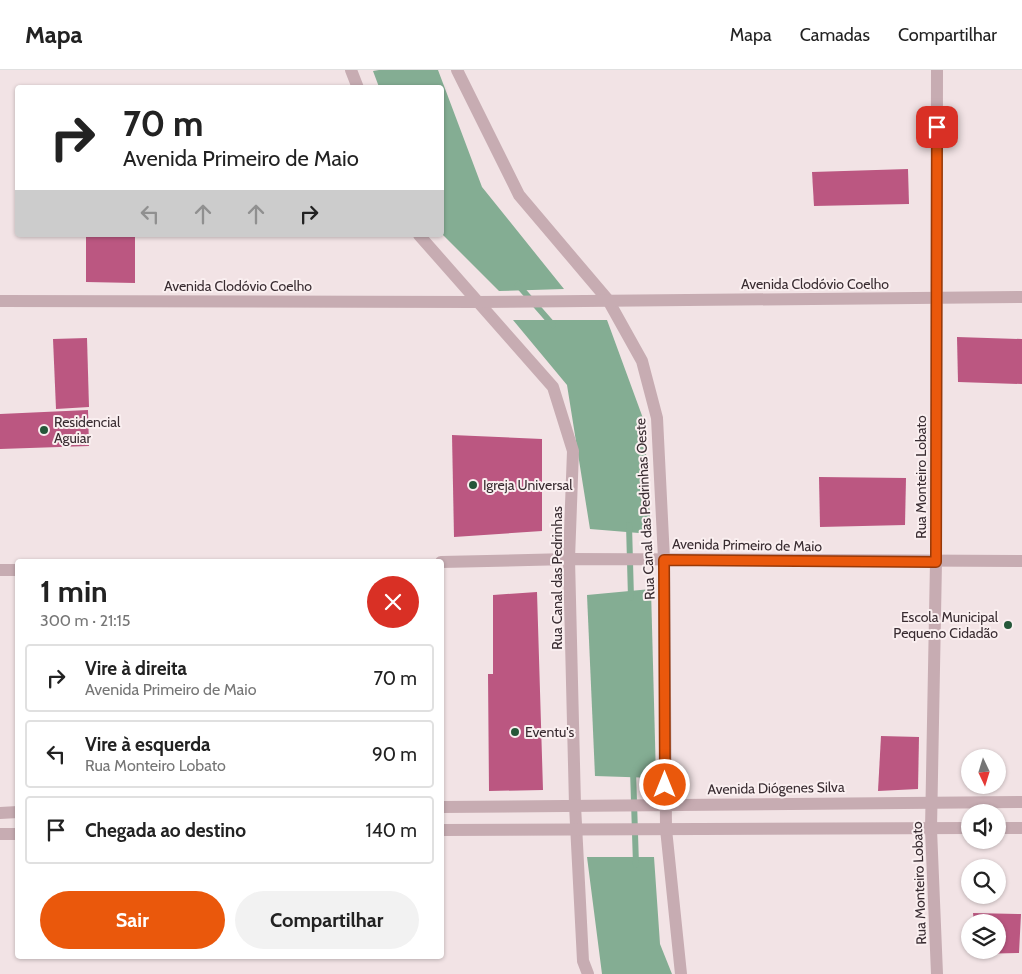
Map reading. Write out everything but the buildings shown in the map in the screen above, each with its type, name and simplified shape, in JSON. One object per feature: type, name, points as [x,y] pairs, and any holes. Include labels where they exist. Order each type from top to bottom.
[{"type":"street","points":[[351,70],[357,85]]},
{"type":"street","name":"Rua Canal das Pedrinhas Oeste","points":[[457,70],[519,195],[608,300],[642,361],[657,418],[664,560],[666,829],[681,974]]},
{"type":"street","name":"Rua Monteiro Lobato","points":[[937,70],[936,562],[931,829],[937,974]]},
{"type":"street","name":"Rua Canal das Pedrinhas","points":[[421,237],[553,387],[574,451],[570,559],[575,805],[583,961],[588,974]]},
{"type":"street","name":"Avenida Clodóvio Coelho","points":[[0,301],[477,302],[1022,297]]},
{"type":"street","name":"Avenida Primeiro de Maio","points":[[444,562],[570,559],[1022,561]]},
{"type":"street","points":[[0,570],[15,570]]},
{"type":"street","name":"Avenida Diógenes Silva","points":[[444,807],[1022,802]]},
{"type":"street","points":[[0,812],[15,812]]},
{"type":"street","points":[[444,830],[576,828],[961,828]]},
{"type":"street","points":[[1006,828],[1022,828]]},
{"type":"street","points":[[0,834],[15,834]]},
{"type":"shaded area","points":[[438,70],[444,85],[378,85],[373,71]]},
{"type":"shaded area","points":[[444,86],[482,187],[564,289],[499,291],[444,236]]},
{"type":"shaded area","points":[[513,320],[607,320],[644,421],[651,534],[590,529],[567,385]]},
{"type":"shaded area","points":[[651,589],[656,778],[595,776],[587,595]]},
{"type":"shaded area","points":[[587,857],[654,857],[660,944],[672,974],[602,974]]},
{"type":"waterway","points":[[518,285],[553,325]]},
{"type":"waterway","points":[[629,525],[631,598]]},
{"type":"waterway","points":[[633,770],[636,865]]},
{"type":"place","name":"Residencial Aguiar","points":[[44,430]]},
{"type":"place","name":"Igreja Universal","points":[[473,485]]},
{"type":"place","name":"Escola Municipal Pequeno Cidadão","points":[[1008,625]]},
{"type":"place","name":"Eventu's","points":[[515,732]]},
{"type":"route","points":[[665,785],[664,560],[936,562],[937,127]]}]
